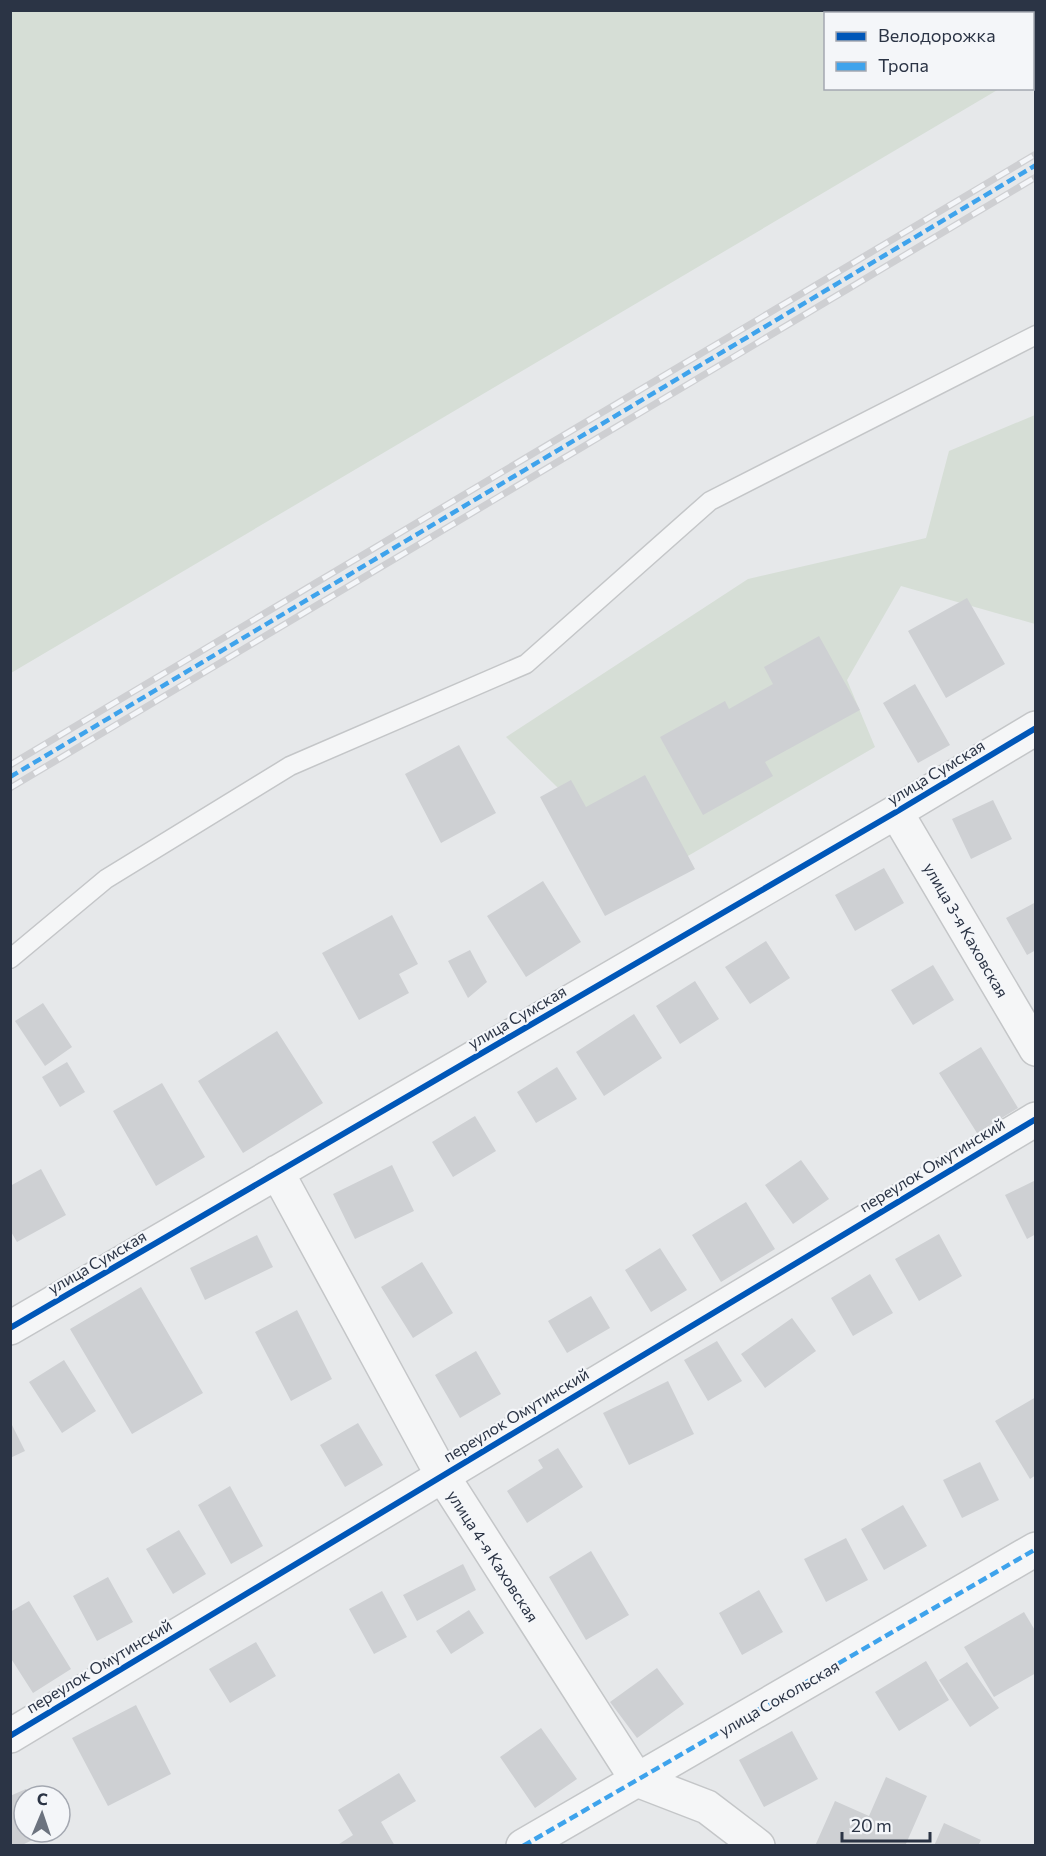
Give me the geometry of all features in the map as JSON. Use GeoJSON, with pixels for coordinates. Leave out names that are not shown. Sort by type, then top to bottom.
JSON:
{"type":"FeatureCollection","features":[{"type":"Feature","properties":{"kind":"street","name":"улица Сумская"},"geometry":{"type":"LineString","coordinates":[[10,1328],[896,812],[1035,728]]}},
{"type":"Feature","properties":{"kind":"street","name":"улица 3-я Каховская"},"geometry":{"type":"LineString","coordinates":[[896,812],[1035,1049]]}},
{"type":"Feature","properties":{"kind":"street","name":"переулок Омутинский"},"geometry":{"type":"LineString","coordinates":[[10,1736],[1035,1119]]}},
{"type":"Feature","properties":{"kind":"street","name":"улица 4-я Каховская"},"geometry":{"type":"LineString","coordinates":[[277,1172],[442,1476],[637,1780]]}},
{"type":"Feature","properties":{"kind":"street","name":"улица Сокольская"},"geometry":{"type":"LineString","coordinates":[[523,1845],[1035,1549]]}},
{"type":"Feature","properties":{"kind":"street"},"geometry":{"type":"LineString","coordinates":[[637,1780],[707,1807],[758,1845]]}},
{"type":"Feature","properties":{"kind":"lane"},"geometry":{"type":"LineString","coordinates":[[10,959],[106,879],[291,766],[526,664],[710,501],[1035,335]]}},
{"type":"Feature","properties":{"kind":"shaded area"},"geometry":{"type":"Polygon","coordinates":[[[10,11],[1035,11],[1034,68],[1034,12],[824,12],[824,90],[997,90],[11,673],[10,11]]]}},
{"type":"Feature","properties":{"kind":"shaded area"},"geometry":{"type":"Polygon","coordinates":[[[1035,415],[1035,624],[901,586],[847,680],[875,747],[650,878],[506,737],[748,579],[926,538],[949,451],[1035,415]]]}},
{"type":"Feature","properties":{"kind":"building"},"geometry":{"type":"Polygon","coordinates":[[[967,598],[1005,664],[946,698],[908,631],[967,598]]]}},
{"type":"Feature","properties":{"kind":"building"},"geometry":{"type":"Polygon","coordinates":[[[819,636],[860,710],[765,762],[773,776],[703,815],[660,737],[725,701],[729,709],[773,684],[764,667],[819,636]]]}},
{"type":"Feature","properties":{"kind":"building"},"geometry":{"type":"Polygon","coordinates":[[[915,684],[950,745],[918,763],[883,703],[915,684]]]}},
{"type":"Feature","properties":{"kind":"building"},"geometry":{"type":"Polygon","coordinates":[[[459,745],[496,813],[441,843],[405,774],[459,745]]]}},
{"type":"Feature","properties":{"kind":"building"},"geometry":{"type":"Polygon","coordinates":[[[645,775],[695,869],[605,916],[540,797],[571,780],[586,807],[645,775]]]}},
{"type":"Feature","properties":{"kind":"building"},"geometry":{"type":"Polygon","coordinates":[[[993,800],[1012,839],[971,859],[952,819],[993,800]]]}},
{"type":"Feature","properties":{"kind":"building"},"geometry":{"type":"Polygon","coordinates":[[[884,868],[904,903],[855,931],[835,895],[884,868]]]}},
{"type":"Feature","properties":{"kind":"building"},"geometry":{"type":"Polygon","coordinates":[[[543,881],[581,942],[526,977],[487,916],[543,881]]]}},
{"type":"Feature","properties":{"kind":"building"},"geometry":{"type":"Polygon","coordinates":[[[1036,902],[1036,950],[1027,955],[1006,918],[1036,902]]]}},
{"type":"Feature","properties":{"kind":"building"},"geometry":{"type":"Polygon","coordinates":[[[392,915],[418,964],[399,974],[409,993],[359,1020],[322,953],[392,915]]]}},
{"type":"Feature","properties":{"kind":"building"},"geometry":{"type":"Polygon","coordinates":[[[766,941],[790,978],[750,1004],[725,967],[766,941]]]}},
{"type":"Feature","properties":{"kind":"building"},"geometry":{"type":"Polygon","coordinates":[[[470,950],[487,982],[468,998],[448,961],[470,950]]]}},
{"type":"Feature","properties":{"kind":"building"},"geometry":{"type":"Polygon","coordinates":[[[933,965],[954,1000],[913,1025],[891,990],[933,965]]]}},
{"type":"Feature","properties":{"kind":"building"},"geometry":{"type":"Polygon","coordinates":[[[695,981],[719,1019],[680,1044],[656,1006],[695,981]]]}},
{"type":"Feature","properties":{"kind":"building"},"geometry":{"type":"Polygon","coordinates":[[[43,1003],[72,1047],[45,1066],[15,1021],[43,1003]]]}},
{"type":"Feature","properties":{"kind":"building"},"geometry":{"type":"Polygon","coordinates":[[[634,1014],[662,1058],[604,1096],[576,1052],[634,1014]]]}},
{"type":"Feature","properties":{"kind":"building"},"geometry":{"type":"Polygon","coordinates":[[[277,1031],[323,1103],[243,1153],[198,1081],[277,1031]]]}},
{"type":"Feature","properties":{"kind":"building"},"geometry":{"type":"Polygon","coordinates":[[[981,1047],[1018,1108],[977,1133],[939,1073],[981,1047]]]}},
{"type":"Feature","properties":{"kind":"building"},"geometry":{"type":"Polygon","coordinates":[[[67,1062],[85,1092],[60,1107],[42,1077],[67,1062]]]}},
{"type":"Feature","properties":{"kind":"building"},"geometry":{"type":"Polygon","coordinates":[[[557,1067],[577,1099],[536,1123],[517,1092],[557,1067]]]}},
{"type":"Feature","properties":{"kind":"building"},"geometry":{"type":"Polygon","coordinates":[[[162,1083],[205,1157],[156,1186],[113,1111],[162,1083]]]}},
{"type":"Feature","properties":{"kind":"building"},"geometry":{"type":"Polygon","coordinates":[[[475,1116],[496,1151],[453,1177],[432,1142],[475,1116]]]}},
{"type":"Feature","properties":{"kind":"building"},"geometry":{"type":"Polygon","coordinates":[[[801,1160],[829,1199],[793,1224],[765,1185],[801,1160]]]}},
{"type":"Feature","properties":{"kind":"building"},"geometry":{"type":"Polygon","coordinates":[[[392,1165],[414,1211],[355,1239],[333,1194],[392,1165]]]}},
{"type":"Feature","properties":{"kind":"building"},"geometry":{"type":"Polygon","coordinates":[[[41,1169],[66,1215],[17,1242],[10,1230],[10,1186],[41,1169]]]}},
{"type":"Feature","properties":{"kind":"building"},"geometry":{"type":"Polygon","coordinates":[[[1036,1180],[1036,1234],[1027,1239],[1005,1195],[1036,1180]]]}},
{"type":"Feature","properties":{"kind":"building"},"geometry":{"type":"Polygon","coordinates":[[[746,1202],[775,1249],[721,1282],[692,1235],[746,1202]]]}},
{"type":"Feature","properties":{"kind":"building"},"geometry":{"type":"Polygon","coordinates":[[[939,1234],[962,1276],[919,1301],[895,1259],[939,1234]]]}},
{"type":"Feature","properties":{"kind":"building"},"geometry":{"type":"Polygon","coordinates":[[[257,1235],[273,1267],[205,1300],[190,1268],[257,1235]]]}},
{"type":"Feature","properties":{"kind":"building"},"geometry":{"type":"Polygon","coordinates":[[[660,1248],[687,1290],[651,1312],[625,1270],[660,1248]]]}},
{"type":"Feature","properties":{"kind":"building"},"geometry":{"type":"Polygon","coordinates":[[[422,1262],[453,1313],[413,1338],[381,1287],[422,1262]]]}},
{"type":"Feature","properties":{"kind":"building"},"geometry":{"type":"Polygon","coordinates":[[[870,1274],[893,1313],[853,1336],[831,1298],[870,1274]]]}},
{"type":"Feature","properties":{"kind":"building"},"geometry":{"type":"Polygon","coordinates":[[[141,1287],[203,1393],[132,1434],[70,1329],[141,1287]]]}},
{"type":"Feature","properties":{"kind":"building"},"geometry":{"type":"Polygon","coordinates":[[[591,1296],[610,1328],[567,1353],[548,1321],[591,1296]]]}},
{"type":"Feature","properties":{"kind":"building"},"geometry":{"type":"Polygon","coordinates":[[[297,1310],[332,1379],[291,1401],[255,1332],[297,1310]]]}},
{"type":"Feature","properties":{"kind":"building"},"geometry":{"type":"Polygon","coordinates":[[[792,1318],[816,1351],[765,1388],[741,1354],[792,1318]]]}},
{"type":"Feature","properties":{"kind":"building"},"geometry":{"type":"Polygon","coordinates":[[[717,1341],[742,1381],[708,1401],[684,1360],[717,1341]]]}},
{"type":"Feature","properties":{"kind":"building"},"geometry":{"type":"Polygon","coordinates":[[[476,1351],[501,1394],[460,1418],[435,1375],[476,1351]]]}},
{"type":"Feature","properties":{"kind":"building"},"geometry":{"type":"Polygon","coordinates":[[[64,1360],[96,1411],[62,1433],[29,1382],[64,1360]]]}},
{"type":"Feature","properties":{"kind":"building"},"geometry":{"type":"Polygon","coordinates":[[[668,1381],[694,1434],[629,1465],[603,1413],[668,1381]]]}},
{"type":"Feature","properties":{"kind":"building"},"geometry":{"type":"Polygon","coordinates":[[[1036,1397],[1036,1475],[1030,1479],[995,1421],[1036,1397]]]}},
{"type":"Feature","properties":{"kind":"building"},"geometry":{"type":"Polygon","coordinates":[[[10,1421],[25,1451],[10,1458],[10,1421]]]}},
{"type":"Feature","properties":{"kind":"building"},"geometry":{"type":"Polygon","coordinates":[[[358,1423],[383,1465],[345,1487],[320,1445],[358,1423]]]}},
{"type":"Feature","properties":{"kind":"building"},"geometry":{"type":"Polygon","coordinates":[[[558,1448],[583,1487],[527,1523],[507,1491],[543,1468],[538,1460],[558,1448]]]}},
{"type":"Feature","properties":{"kind":"building"},"geometry":{"type":"Polygon","coordinates":[[[980,1462],[999,1500],[962,1518],[943,1480],[980,1462]]]}},
{"type":"Feature","properties":{"kind":"building"},"geometry":{"type":"Polygon","coordinates":[[[230,1486],[263,1546],[231,1564],[198,1505],[230,1486]]]}},
{"type":"Feature","properties":{"kind":"building"},"geometry":{"type":"Polygon","coordinates":[[[903,1505],[927,1546],[884,1570],[861,1529],[903,1505]]]}},
{"type":"Feature","properties":{"kind":"building"},"geometry":{"type":"Polygon","coordinates":[[[179,1530],[206,1574],[173,1594],[146,1549],[179,1530]]]}},
{"type":"Feature","properties":{"kind":"building"},"geometry":{"type":"Polygon","coordinates":[[[846,1538],[868,1580],[826,1602],[804,1559],[846,1538]]]}},
{"type":"Feature","properties":{"kind":"building"},"geometry":{"type":"Polygon","coordinates":[[[591,1551],[629,1615],[586,1640],[549,1577],[591,1551]]]}},
{"type":"Feature","properties":{"kind":"building"},"geometry":{"type":"Polygon","coordinates":[[[463,1564],[476,1590],[417,1621],[403,1595],[463,1564]]]}},
{"type":"Feature","properties":{"kind":"building"},"geometry":{"type":"Polygon","coordinates":[[[108,1577],[133,1622],[97,1641],[73,1596],[108,1577]]]}},
{"type":"Feature","properties":{"kind":"building"},"geometry":{"type":"Polygon","coordinates":[[[759,1590],[783,1632],[742,1655],[719,1613],[759,1590]]]}},
{"type":"Feature","properties":{"kind":"building"},"geometry":{"type":"Polygon","coordinates":[[[382,1591],[407,1637],[374,1654],[349,1609],[382,1591]]]}},
{"type":"Feature","properties":{"kind":"building"},"geometry":{"type":"Polygon","coordinates":[[[29,1601],[71,1669],[33,1693],[10,1657],[10,1612],[29,1601]]]}},
{"type":"Feature","properties":{"kind":"building"},"geometry":{"type":"Polygon","coordinates":[[[469,1610],[484,1633],[451,1654],[436,1631],[469,1610]]]}},
{"type":"Feature","properties":{"kind":"building"},"geometry":{"type":"Polygon","coordinates":[[[1024,1612],[1036,1632],[1036,1673],[994,1697],[964,1647],[1024,1612]]]}},
{"type":"Feature","properties":{"kind":"building"},"geometry":{"type":"Polygon","coordinates":[[[256,1642],[276,1676],[230,1703],[209,1669],[256,1642]]]}},
{"type":"Feature","properties":{"kind":"building"},"geometry":{"type":"Polygon","coordinates":[[[926,1661],[949,1700],[899,1731],[875,1692],[926,1661]]]}},
{"type":"Feature","properties":{"kind":"building"},"geometry":{"type":"Polygon","coordinates":[[[967,1662],[999,1708],[970,1727],[939,1680],[967,1662]]]}},
{"type":"Feature","properties":{"kind":"building"},"geometry":{"type":"Polygon","coordinates":[[[657,1668],[684,1704],[637,1738],[610,1702],[657,1668]]]}},
{"type":"Feature","properties":{"kind":"building"},"geometry":{"type":"Polygon","coordinates":[[[136,1705],[171,1774],[108,1806],[72,1738],[136,1705]]]}},
{"type":"Feature","properties":{"kind":"building"},"geometry":{"type":"Polygon","coordinates":[[[541,1728],[577,1779],[535,1808],[500,1757],[541,1728]]]}},
{"type":"Feature","properties":{"kind":"building"},"geometry":{"type":"Polygon","coordinates":[[[792,1731],[818,1779],[764,1807],[739,1760],[792,1731]]]}},
{"type":"Feature","properties":{"kind":"building"},"geometry":{"type":"Polygon","coordinates":[[[399,1773],[416,1801],[381,1822],[395,1846],[336,1846],[353,1835],[338,1810],[399,1773]]]}},
{"type":"Feature","properties":{"kind":"building"},"geometry":{"type":"Polygon","coordinates":[[[886,1777],[927,1796],[905,1846],[815,1846],[835,1801],[869,1816],[886,1777]]]}},
{"type":"Feature","properties":{"kind":"building"},"geometry":{"type":"Polygon","coordinates":[[[12,1795],[12,1844],[24,1844],[20,1846],[10,1846],[10,1796],[12,1795]]]}},
{"type":"Feature","properties":{"kind":"building"},"geometry":{"type":"Polygon","coordinates":[[[944,1823],[981,1840],[978,1846],[934,1846],[944,1823]]]}},
{"type":"Feature","properties":{"kind":"railway"},"geometry":{"type":"LineString","coordinates":[[10,765],[1036,154]]}},
{"type":"Feature","properties":{"kind":"railway"},"geometry":{"type":"LineString","coordinates":[[10,788],[1036,177]]}},
{"type":"Feature","properties":{"kind":"marked path"},"geometry":{"type":"LineString","coordinates":[[10,777],[1036,165]]}},
{"type":"Feature","properties":{"kind":"marked path"},"geometry":{"type":"LineString","coordinates":[[523,1846],[1036,1549]]}},
{"type":"Feature","properties":{"kind":"cycle path"},"geometry":{"type":"LineString","coordinates":[[10,1328],[896,812],[1036,728]]}},
{"type":"Feature","properties":{"kind":"cycle path"},"geometry":{"type":"LineString","coordinates":[[10,1736],[1036,1119]]}}]}
